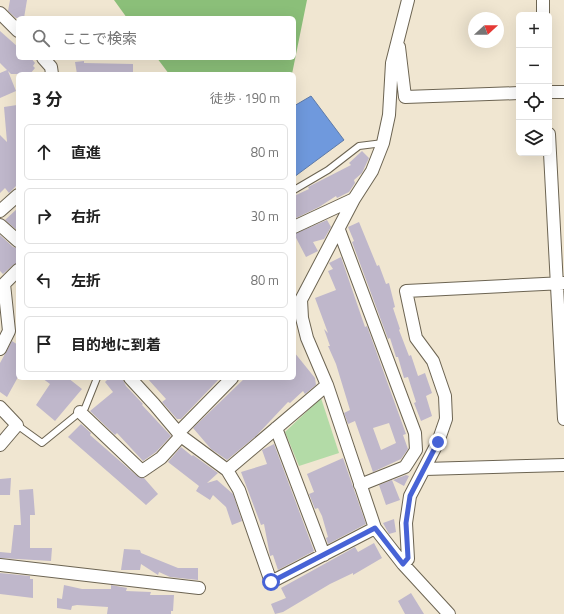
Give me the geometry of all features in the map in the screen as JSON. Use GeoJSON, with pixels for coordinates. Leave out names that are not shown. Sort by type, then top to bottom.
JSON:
{"type":"FeatureCollection","features":[{"type":"Feature","properties":{"kind":"street"},"geometry":{"type":"LineString","coordinates":[[408,0],[392,63],[389,115],[383,143],[372,171],[354,199],[301,300],[298,314],[327,385],[375,528],[403,564],[449,614]]}},
{"type":"Feature","properties":{"kind":"street"},"geometry":{"type":"LineString","coordinates":[[543,0],[543,12]]}},
{"type":"Feature","properties":{"kind":"street"},"geometry":{"type":"LineString","coordinates":[[0,13],[16,29]]}},
{"type":"Feature","properties":{"kind":"street"},"geometry":{"type":"LineString","coordinates":[[398,40],[405,97],[516,93]]}},
{"type":"Feature","properties":{"kind":"street"},"geometry":{"type":"LineString","coordinates":[[45,60],[51,67],[52,72]]}},
{"type":"Feature","properties":{"kind":"street"},"geometry":{"type":"LineString","coordinates":[[552,92],[564,92]]}},
{"type":"Feature","properties":{"kind":"street"},"geometry":{"type":"LineString","coordinates":[[551,156],[561,283],[564,419]]}},
{"type":"Feature","properties":{"kind":"street"},"geometry":{"type":"LineString","coordinates":[[0,211],[16,197]]}},
{"type":"Feature","properties":{"kind":"street"},"geometry":{"type":"LineString","coordinates":[[296,226],[354,199]]}},
{"type":"Feature","properties":{"kind":"street"},"geometry":{"type":"LineString","coordinates":[[0,225],[16,239]]}},
{"type":"Feature","properties":{"kind":"street"},"geometry":{"type":"LineString","coordinates":[[339,230],[415,433],[416,450],[405,468],[360,485]]}},
{"type":"Feature","properties":{"kind":"street"},"geometry":{"type":"LineString","coordinates":[[0,349],[9,331],[4,284],[16,272]]}},
{"type":"Feature","properties":{"kind":"street"},"geometry":{"type":"LineString","coordinates":[[403,564],[408,558],[406,523],[410,496],[425,469],[446,419],[445,396],[433,361],[416,338],[406,291],[561,283]]}},
{"type":"Feature","properties":{"kind":"street"},"geometry":{"type":"LineString","coordinates":[[135,380],[179,435],[227,470],[239,490],[271,582],[375,528]]}},
{"type":"Feature","properties":{"kind":"street"},"geometry":{"type":"LineString","coordinates":[[80,412],[142,471],[161,458],[179,435],[230,380]]}},
{"type":"Feature","properties":{"kind":"street"},"geometry":{"type":"LineString","coordinates":[[227,470],[327,385]]}},
{"type":"Feature","properties":{"kind":"street"},"geometry":{"type":"LineString","coordinates":[[0,407],[17,425],[0,445]]}},
{"type":"Feature","properties":{"kind":"street"},"geometry":{"type":"LineString","coordinates":[[276,428],[324,555]]}},
{"type":"Feature","properties":{"kind":"street"},"geometry":{"type":"LineString","coordinates":[[425,469],[564,465]]}},
{"type":"Feature","properties":{"kind":"street"},"geometry":{"type":"LineString","coordinates":[[0,565],[199,588]]}},
{"type":"Feature","properties":{"kind":"lane"},"geometry":{"type":"LineString","coordinates":[[296,189],[328,170],[359,146],[383,143]]}},
{"type":"Feature","properties":{"kind":"lane"},"geometry":{"type":"LineString","coordinates":[[17,425],[42,443],[85,408],[95,380]]}},
{"type":"Feature","properties":{"kind":"green space"},"geometry":{"type":"Polygon","coordinates":[[[114,0],[307,0],[296,54],[296,16],[126,16],[114,0]]]}},
{"type":"Feature","properties":{"kind":"green space"},"geometry":{"type":"Polygon","coordinates":[[[158,60],[295,60],[292,72],[168,72],[158,60]]]}},
{"type":"Feature","properties":{"kind":"green space"},"geometry":{"type":"Polygon","coordinates":[[[321,398],[339,453],[299,466],[285,432],[321,398]]]}},
{"type":"Feature","properties":{"kind":"water"},"geometry":{"type":"Polygon","coordinates":[[[311,96],[344,140],[296,176],[296,105],[311,96]]]}},
{"type":"Feature","properties":{"kind":"building"},"geometry":{"type":"Polygon","coordinates":[[[10,0],[27,0],[24,16],[16,16],[16,18],[8,11],[10,0]]]}},
{"type":"Feature","properties":{"kind":"building"},"geometry":{"type":"Polygon","coordinates":[[[0,31],[16,45],[16,60],[33,60],[35,63],[33,66],[35,68],[32,72],[16,72],[16,74],[11,74],[8,71],[16,91],[0,98],[0,73],[7,70],[0,63],[0,31]]]}},
{"type":"Feature","properties":{"kind":"building"},"geometry":{"type":"Polygon","coordinates":[[[84,61],[84,63],[133,64],[133,72],[77,72],[75,62],[84,61]]]}},
{"type":"Feature","properties":{"kind":"building"},"geometry":{"type":"Polygon","coordinates":[[[16,105],[16,186],[9,193],[5,188],[0,193],[0,135],[7,142],[4,107],[16,105]]]}},
{"type":"Feature","properties":{"kind":"building"},"geometry":{"type":"Polygon","coordinates":[[[362,151],[369,158],[362,173],[354,180],[355,183],[349,192],[337,198],[336,196],[319,207],[296,218],[296,195],[309,189],[308,187],[351,165],[349,163],[362,151]]]}},
{"type":"Feature","properties":{"kind":"building"},"geometry":{"type":"Polygon","coordinates":[[[16,210],[16,229],[5,220],[16,210]]]}},
{"type":"Feature","properties":{"kind":"building"},"geometry":{"type":"Polygon","coordinates":[[[327,220],[331,227],[324,239],[313,242],[318,251],[306,257],[296,238],[296,233],[327,220]]]}},
{"type":"Feature","properties":{"kind":"building"},"geometry":{"type":"Polygon","coordinates":[[[359,222],[377,266],[379,265],[386,284],[389,283],[395,307],[393,308],[400,329],[399,330],[409,356],[411,355],[418,376],[425,373],[432,393],[426,396],[432,416],[421,421],[414,403],[416,402],[408,377],[404,378],[398,357],[396,357],[390,338],[388,339],[352,242],[354,241],[348,227],[359,222]]]}},
{"type":"Feature","properties":{"kind":"building"},"geometry":{"type":"Polygon","coordinates":[[[0,235],[13,247],[16,248],[16,264],[3,274],[0,271],[0,235]]]}},
{"type":"Feature","properties":{"kind":"building"},"geometry":{"type":"Polygon","coordinates":[[[341,257],[365,327],[367,326],[406,434],[403,435],[408,449],[401,459],[373,472],[355,421],[348,424],[344,413],[350,410],[336,364],[328,346],[330,346],[324,329],[328,333],[315,298],[336,290],[328,271],[333,269],[329,263],[341,257]],[[389,423],[373,428],[381,450],[396,443],[389,423]]]}},
{"type":"Feature","properties":{"kind":"building"},"geometry":{"type":"Polygon","coordinates":[[[12,341],[16,344],[16,380],[7,397],[0,392],[0,363],[12,341]]]}},
{"type":"Feature","properties":{"kind":"building"},"geometry":{"type":"Polygon","coordinates":[[[296,354],[315,378],[316,385],[305,394],[303,391],[290,403],[288,402],[256,436],[227,460],[211,449],[193,428],[243,380],[296,380],[296,354]]]}},
{"type":"Feature","properties":{"kind":"building"},"geometry":{"type":"Polygon","coordinates":[[[45,380],[71,380],[82,389],[55,421],[36,405],[50,384],[45,380]]]}},
{"type":"Feature","properties":{"kind":"building"},"geometry":{"type":"Polygon","coordinates":[[[107,380],[123,380],[126,386],[143,404],[142,405],[171,436],[156,452],[143,461],[117,433],[115,435],[90,411],[113,392],[105,382],[107,380]]]}},
{"type":"Feature","properties":{"kind":"building"},"geometry":{"type":"Polygon","coordinates":[[[149,380],[218,380],[181,419],[177,419],[162,402],[166,399],[149,380]]]}},
{"type":"Feature","properties":{"kind":"building"},"geometry":{"type":"Polygon","coordinates":[[[81,424],[91,433],[90,435],[137,476],[144,478],[158,494],[146,505],[68,437],[81,424]]]}},
{"type":"Feature","properties":{"kind":"building"},"geometry":{"type":"Polygon","coordinates":[[[274,444],[314,551],[278,570],[273,555],[270,556],[264,524],[261,525],[241,472],[267,464],[262,450],[274,444]]]}},
{"type":"Feature","properties":{"kind":"building"},"geometry":{"type":"Polygon","coordinates":[[[181,447],[218,473],[207,483],[217,480],[233,494],[242,521],[232,525],[226,507],[213,495],[210,500],[196,491],[199,486],[168,462],[181,447]]]}},
{"type":"Feature","properties":{"kind":"building"},"geometry":{"type":"Polygon","coordinates":[[[343,458],[366,524],[328,544],[326,538],[328,537],[322,516],[318,508],[315,509],[309,494],[314,492],[307,474],[343,458]]]}},
{"type":"Feature","properties":{"kind":"building"},"geometry":{"type":"Polygon","coordinates":[[[406,475],[409,476],[404,486],[393,480],[406,475]]]}},
{"type":"Feature","properties":{"kind":"building"},"geometry":{"type":"Polygon","coordinates":[[[11,478],[10,495],[0,495],[0,479],[11,478]]]}},
{"type":"Feature","properties":{"kind":"building"},"geometry":{"type":"Polygon","coordinates":[[[392,480],[400,500],[386,505],[379,485],[392,480]]]}},
{"type":"Feature","properties":{"kind":"building"},"geometry":{"type":"Polygon","coordinates":[[[33,489],[35,515],[30,515],[30,548],[52,548],[51,561],[0,558],[0,552],[11,553],[14,525],[21,525],[19,490],[33,489]]]}},
{"type":"Feature","properties":{"kind":"building"},"geometry":{"type":"Polygon","coordinates":[[[394,519],[396,532],[389,534],[383,523],[394,519]]]}},
{"type":"Feature","properties":{"kind":"building"},"geometry":{"type":"Polygon","coordinates":[[[374,543],[382,558],[353,575],[353,573],[330,584],[283,612],[275,614],[271,604],[286,598],[281,588],[355,547],[358,552],[374,543]]]}},
{"type":"Feature","properties":{"kind":"building"},"geometry":{"type":"Polygon","coordinates":[[[124,549],[140,550],[141,553],[178,568],[198,568],[198,580],[170,577],[159,572],[158,575],[141,564],[140,570],[121,570],[124,549]]]}},
{"type":"Feature","properties":{"kind":"building"},"geometry":{"type":"Polygon","coordinates":[[[0,573],[30,576],[30,579],[33,579],[33,598],[0,594],[0,573]]]}},
{"type":"Feature","properties":{"kind":"building"},"geometry":{"type":"Polygon","coordinates":[[[64,585],[82,589],[111,589],[111,585],[127,588],[126,591],[151,592],[150,595],[174,595],[173,611],[171,611],[171,614],[107,614],[108,607],[77,605],[72,606],[71,610],[57,608],[57,598],[62,599],[64,585]]]}},
{"type":"Feature","properties":{"kind":"building"},"geometry":{"type":"Polygon","coordinates":[[[411,593],[424,614],[405,614],[398,601],[411,593]]]}},
{"type":"Feature","properties":{"kind":"route"},"geometry":{"type":"LineString","coordinates":[[271,582],[375,528],[403,564],[408,558],[406,523],[410,496],[438,442]]}}]}
